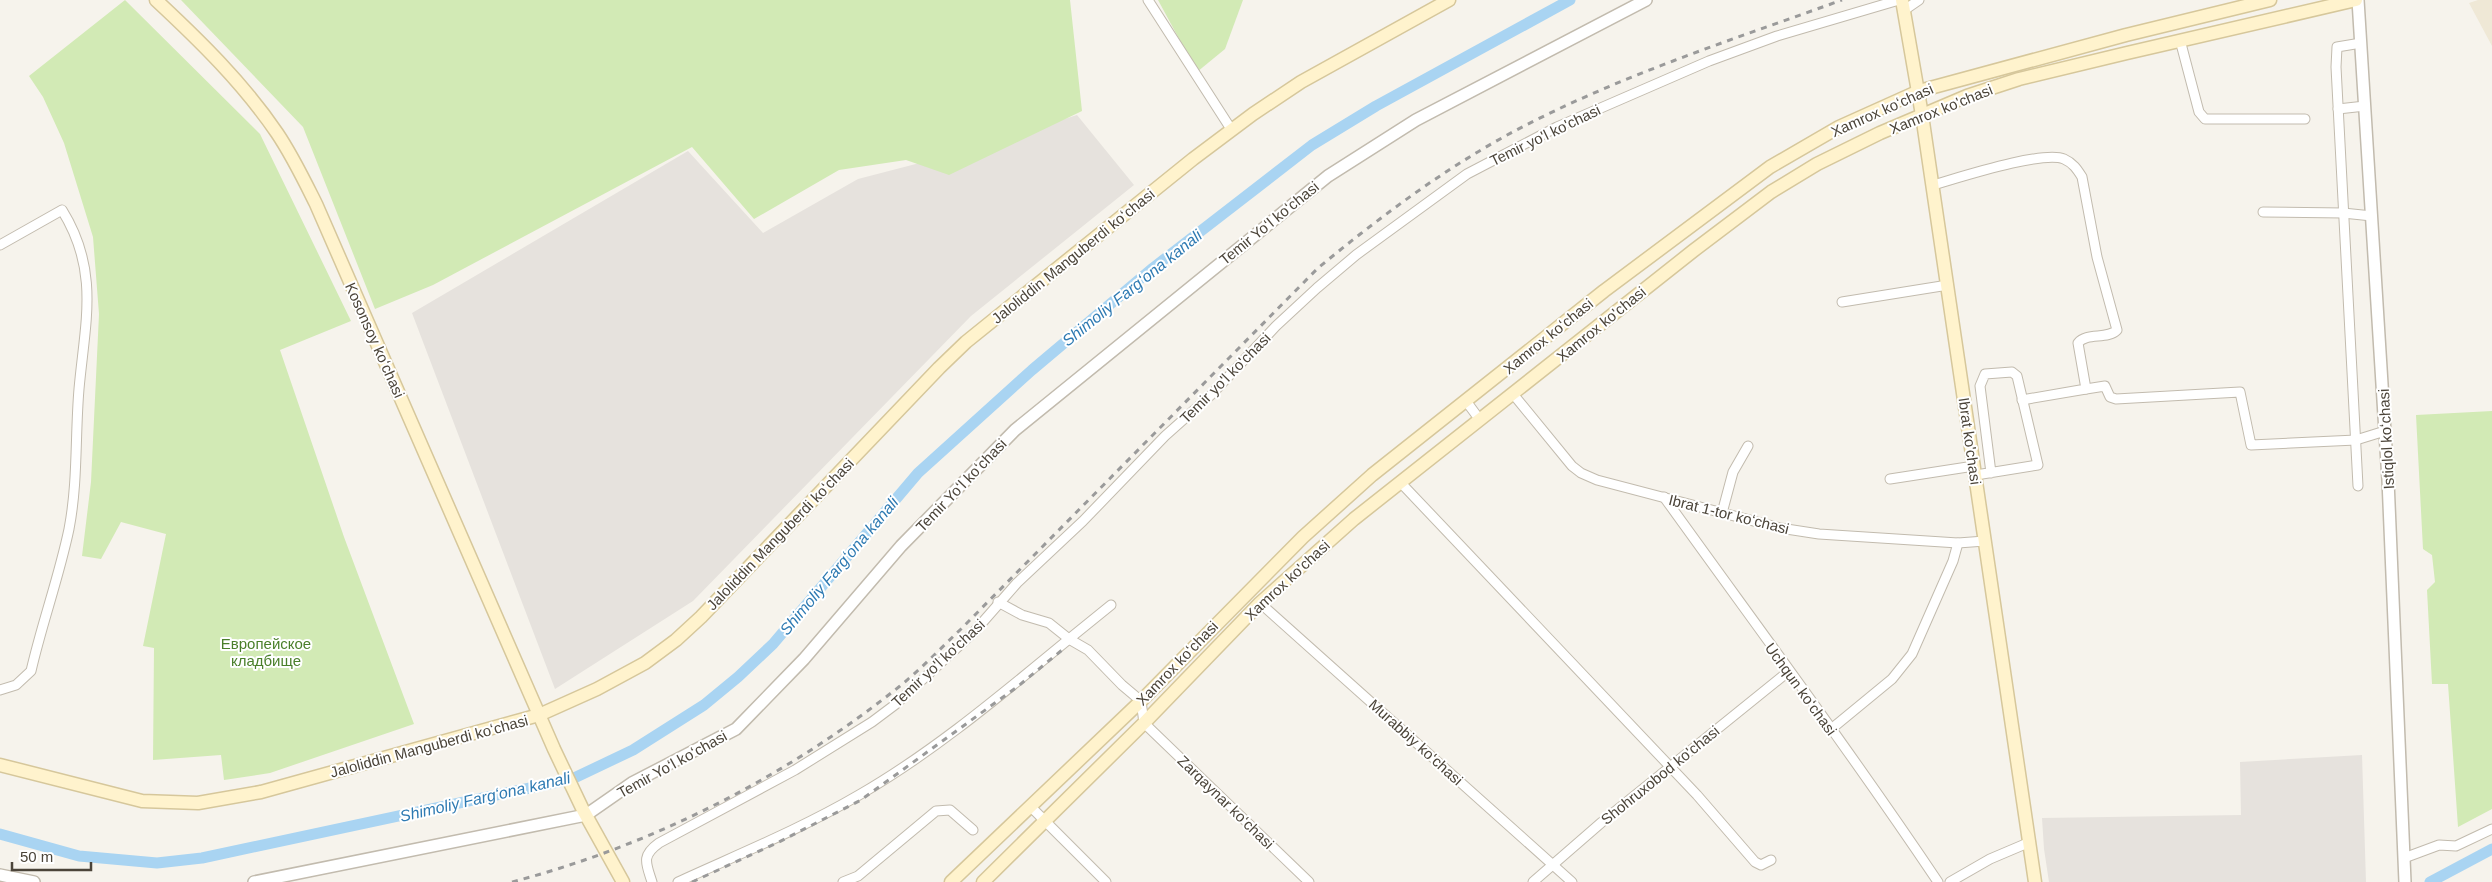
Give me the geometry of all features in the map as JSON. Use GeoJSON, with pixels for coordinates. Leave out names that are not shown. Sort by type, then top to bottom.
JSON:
{"type":"FeatureCollection","features":[{"type":"Feature","properties":{"kind":"main road","name":"Kosonsoy koʻchasi"},"geometry":{"type":"LineString","coordinates":[[156,0],[208,48],[260,110],[295,162],[316,204],[554,750],[585,813],[623,882]]}},
{"type":"Feature","properties":{"kind":"main road","name":"Jaloliddin Manguberdi koʻchasi"},"geometry":{"type":"LineString","coordinates":[[0,765],[142,801],[198,803],[261,792],[539,715],[597,690],[645,663],[701,618],[952,355],[1231,129],[1301,82],[1449,0]]}},
{"type":"Feature","properties":{"kind":"main road","name":"Xamrox ko'chasi"},"geometry":{"type":"LineString","coordinates":[[983,882],[1144,722],[1260,603],[1354,519],[1692,251],[1771,192],[1817,164],[1922,114],[1967,96],[2019,79],[2357,0]]}},
{"type":"Feature","properties":{"kind":"main road","name":"Xamrox koʻchasi"},"geometry":{"type":"LineString","coordinates":[[951,882],[1141,700],[1303,537],[1390,460],[1604,291],[1770,167],[1839,127],[1919,91],[2126,35],[2264,1]]}},
{"type":"Feature","properties":{"kind":"main road","name":"Ibrat ko'chasi"},"geometry":{"type":"LineString","coordinates":[[1901,4],[1919,91],[2035,882]]}},
{"type":"Feature","properties":{"kind":"street"},"geometry":{"type":"LineString","coordinates":[[1148,0],[1231,129]]}},
{"type":"Feature","properties":{"kind":"street","name":"Temir Yoʻl koʻchasi"},"geometry":{"type":"LineString","coordinates":[[254,882],[585,813],[632,783],[736,729],[804,659],[858,594],[908,540],[1015,430],[1328,176],[1416,120],[1646,0]]}},
{"type":"Feature","properties":{"kind":"street"},"geometry":{"type":"LineString","coordinates":[[1901,4],[1918,0]]}},
{"type":"Feature","properties":{"kind":"street","name":"Istiqlol koʻchasi"},"geometry":{"type":"LineString","coordinates":[[2357,0],[2385,431],[2405,880]]}},
{"type":"Feature","properties":{"kind":"street","name":"Temir yo'l ko'chasi"},"geometry":{"type":"LineString","coordinates":[[652,882],[646,863],[649,850],[795,770],[872,722],[896,704],[974,632],[998,602],[1083,521],[1165,436],[1211,395],[1276,326],[1317,288],[1356,255],[1468,174],[1558,127],[1709,60],[1777,36],[1901,4]]}},
{"type":"Feature","properties":{"kind":"street"},"geometry":{"type":"LineString","coordinates":[[2180,40],[2199,112],[2206,119],[2305,119]]}},
{"type":"Feature","properties":{"kind":"street"},"geometry":{"type":"LineString","coordinates":[[2358,486],[2338,109],[2337,47],[2361,43]]}},
{"type":"Feature","properties":{"kind":"street"},"geometry":{"type":"LineString","coordinates":[[2338,109],[2365,106]]}},
{"type":"Feature","properties":{"kind":"street"},"geometry":{"type":"LineString","coordinates":[[1933,185],[2042,157],[2062,158],[2076,167],[2082,177],[2098,258],[2117,326],[2112,334],[2084,339],[2078,343],[2086,389]]}},
{"type":"Feature","properties":{"kind":"street"},"geometry":{"type":"LineString","coordinates":[[0,246],[62,210],[74,229],[81,250],[86,275],[87,320],[79,388],[77,465],[69,528],[31,671],[16,684],[0,690]]}},
{"type":"Feature","properties":{"kind":"street"},"geometry":{"type":"LineString","coordinates":[[2263,212],[2343,213],[2372,216]]}},
{"type":"Feature","properties":{"kind":"street"},"geometry":{"type":"LineString","coordinates":[[1842,302],[1948,285]]}},
{"type":"Feature","properties":{"kind":"street"},"geometry":{"type":"LineString","coordinates":[[1890,479],[1975,470],[1991,473],[2038,466],[2017,376],[2012,372],[1988,374],[1981,381],[1991,473]]}},
{"type":"Feature","properties":{"kind":"street"},"geometry":{"type":"LineString","coordinates":[[2022,400],[2105,386],[2110,397],[2116,399],[2240,392],[2251,445],[2356,440],[2385,431]]}},
{"type":"Feature","properties":{"kind":"street","name":"Ibrat 1-tor koʻchasi"},"geometry":{"type":"LineString","coordinates":[[1513,394],[1580,473],[1598,480],[1780,528],[1819,534],[1958,543],[1985,541]]}},
{"type":"Feature","properties":{"kind":"street"},"geometry":{"type":"LineString","coordinates":[[1466,401],[1480,420]]}},
{"type":"Feature","properties":{"kind":"street"},"geometry":{"type":"LineString","coordinates":[[1722,513],[1733,472],[1748,446]]}},
{"type":"Feature","properties":{"kind":"street"},"geometry":{"type":"LineString","coordinates":[[1401,483],[1697,795],[1755,862],[1761,865],[1771,860]]}},
{"type":"Feature","properties":{"kind":"street","name":"Uchqun koʻchasi"},"geometry":{"type":"LineString","coordinates":[[1664,497],[1830,730],[1873,785],[1938,882]]}},
{"type":"Feature","properties":{"kind":"street"},"geometry":{"type":"LineString","coordinates":[[1830,730],[1892,679],[1912,654],[1953,561],[1958,543]]}},
{"type":"Feature","properties":{"kind":"street"},"geometry":{"type":"LineString","coordinates":[[998,602],[1017,612],[1049,624],[1088,650],[1122,685],[1141,700],[1144,722]]}},
{"type":"Feature","properties":{"kind":"street","name":"Murabbiy ko‘chasi"},"geometry":{"type":"LineString","coordinates":[[1260,603],[1572,882]]}},
{"type":"Feature","properties":{"kind":"street"},"geometry":{"type":"LineString","coordinates":[[678,882],[803,825],[860,794],[932,747],[1000,696],[1111,605]]}},
{"type":"Feature","properties":{"kind":"street","name":"Shohruxobod ko'chasi"},"geometry":{"type":"LineString","coordinates":[[1533,882],[1670,767],[1789,671]]}},
{"type":"Feature","properties":{"kind":"street","name":"Zarqaynar ko‘chasi"},"geometry":{"type":"LineString","coordinates":[[1144,722],[1309,882]]}},
{"type":"Feature","properties":{"kind":"street"},"geometry":{"type":"LineString","coordinates":[[1030,806],[1106,882]]}},
{"type":"Feature","properties":{"kind":"street"},"geometry":{"type":"LineString","coordinates":[[843,882],[858,876],[936,811],[950,810],[973,830]]}},
{"type":"Feature","properties":{"kind":"street"},"geometry":{"type":"LineString","coordinates":[[2404,858],[2439,845],[2456,846],[2492,828]]}},
{"type":"Feature","properties":{"kind":"street"},"geometry":{"type":"LineString","coordinates":[[1950,882],[1990,859],[2030,842]]}},
{"type":"Feature","properties":{"kind":"street"},"geometry":{"type":"LineString","coordinates":[[0,875],[34,882]]}},
{"type":"Feature","properties":{"kind":"shaded area"},"geometry":{"type":"Polygon","coordinates":[[[2478,0],[2492,0],[2492,46],[2469,3],[2478,0]]]}},
{"type":"Feature","properties":{"kind":"shaded area"},"geometry":{"type":"Polygon","coordinates":[[[1077,115],[1134,185],[971,316],[693,601],[555,689],[412,313],[688,151],[763,233],[858,179],[962,152],[1077,115]]]}},
{"type":"Feature","properties":{"kind":"shaded area"},"geometry":{"type":"Polygon","coordinates":[[[2362,755],[2366,882],[2049,882],[2042,818],[2241,815],[2240,762],[2362,755]]]}},
{"type":"Feature","properties":{"kind":"green space","name":"Европейское кладбище"},"geometry":{"type":"Polygon","coordinates":[[[125,0],[260,134],[351,321],[280,350],[344,537],[414,724],[270,773],[224,780],[221,755],[153,760],[154,648],[143,646],[166,534],[121,522],[101,559],[82,556],[91,482],[99,314],[93,237],[64,143],[43,97],[29,76],[125,0]]]}},
{"type":"Feature","properties":{"kind":"green space"},"geometry":{"type":"Polygon","coordinates":[[[181,0],[1070,0],[1082,111],[949,175],[906,160],[839,170],[754,219],[692,147],[433,285],[375,309],[303,127],[181,0]]]}},
{"type":"Feature","properties":{"kind":"green space"},"geometry":{"type":"Polygon","coordinates":[[[1158,0],[1243,0],[1225,49],[1197,72],[1158,0]]]}},
{"type":"Feature","properties":{"kind":"green space"},"geometry":{"type":"Polygon","coordinates":[[[2492,411],[2492,809],[2458,827],[2448,684],[2432,684],[2427,590],[2435,582],[2432,555],[2423,549],[2416,415],[2492,411]]]}},
{"type":"Feature","properties":{"kind":"waterway","name":"Shimoliy Fargʻona kanali"},"geometry":{"type":"LineString","coordinates":[[0,834],[79,856],[157,863],[202,858],[572,779],[633,750],[704,705],[738,677],[773,644],[918,473],[1032,370],[1153,268],[1312,145],[1376,106],[1570,0]]}},
{"type":"Feature","properties":{"kind":"waterway"},"geometry":{"type":"LineString","coordinates":[[2430,882],[2492,849]]}},
{"type":"Feature","properties":{"kind":"railway"},"geometry":{"type":"LineString","coordinates":[[512,882],[616,849],[667,828],[716,804],[811,750],[900,686],[961,629],[1318,268],[1396,207],[1450,169],[1507,135],[1573,102],[1649,70],[1842,0]]}},
{"type":"Feature","properties":{"kind":"railway"},"geometry":{"type":"LineString","coordinates":[[692,882],[777,843],[861,800],[1017,687],[1062,650]]}}]}
